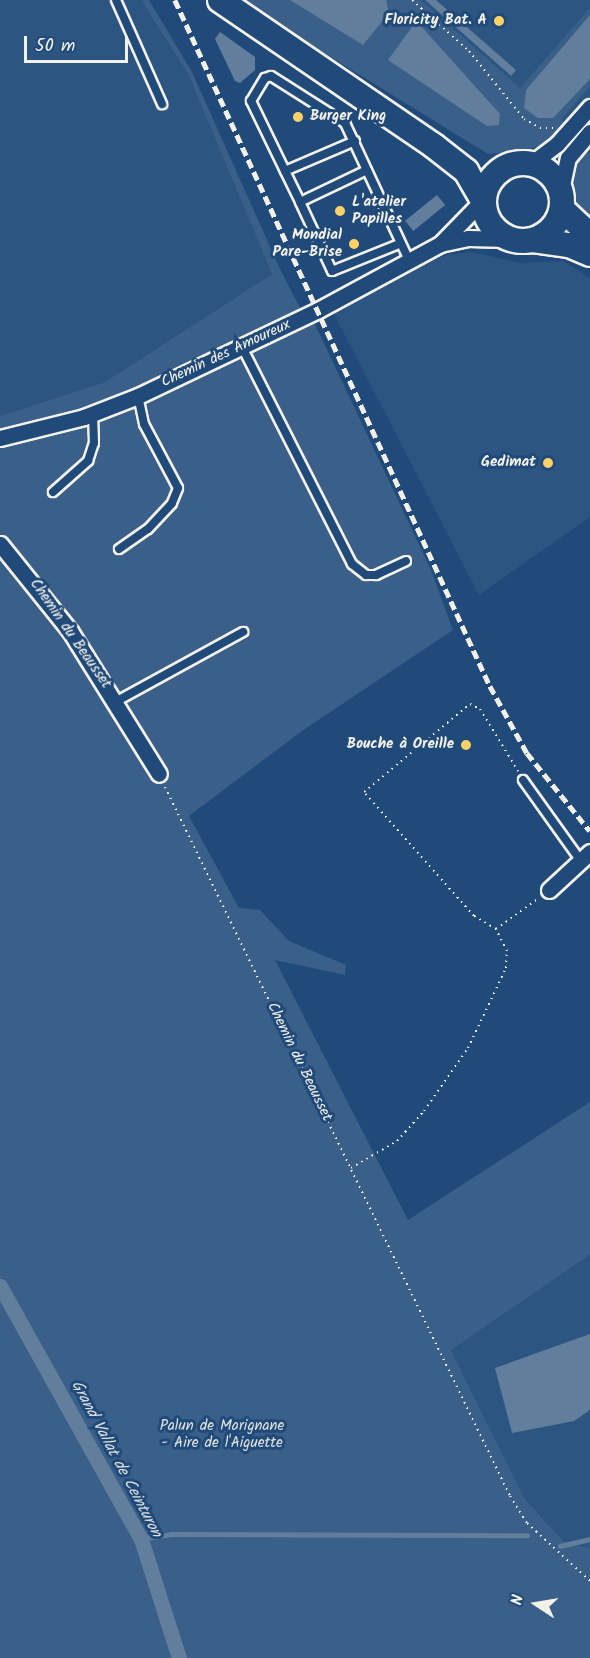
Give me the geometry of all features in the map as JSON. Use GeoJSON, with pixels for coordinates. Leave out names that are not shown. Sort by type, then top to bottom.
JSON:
{"type":"FeatureCollection","features":[{"type":"Feature","properties":{"kind":"main road"},"geometry":{"type":"LineString","coordinates":[[220,0],[344,84],[466,171],[483,200],[490,224],[509,239],[569,245],[590,254]]}},
{"type":"Feature","properties":{"kind":"main road"},"geometry":{"type":"LineString","coordinates":[[344,84],[478,159],[503,168],[532,163],[550,173],[561,200],[590,235]]}},
{"type":"Feature","properties":{"kind":"main road"},"geometry":{"type":"LineString","coordinates":[[483,200],[489,182],[503,168]]}},
{"type":"Feature","properties":{"kind":"main road"},"geometry":{"type":"LineString","coordinates":[[533,240],[552,229],[561,200]]}},
{"type":"Feature","properties":{"kind":"street"},"geometry":{"type":"LineString","coordinates":[[532,163],[557,144],[590,107]]}},
{"type":"Feature","properties":{"kind":"street"},"geometry":{"type":"LineString","coordinates":[[561,200],[568,158],[590,132]]}},
{"type":"Feature","properties":{"kind":"street","name":"Chemin des Amoureux"},"geometry":{"type":"LineString","coordinates":[[440,244],[483,200]]}},
{"type":"Feature","properties":{"kind":"street","name":"Chemin des Amoureux"},"geometry":{"type":"LineString","coordinates":[[0,438],[93,414],[138,396],[242,347],[440,244],[468,238],[509,239]]}},
{"type":"Feature","properties":{"kind":"street","name":"Chemin du Beausset"},"geometry":{"type":"LineString","coordinates":[[0,544],[48,600],[117,701],[159,774]]}},
{"type":"Feature","properties":{"kind":"street"},"geometry":{"type":"LineString","coordinates":[[549,890],[585,856]]}},
{"type":"Feature","properties":{"kind":"lane"},"geometry":{"type":"LineString","coordinates":[[116,0],[162,104]]}},
{"type":"Feature","properties":{"kind":"lane"},"geometry":{"type":"LineString","coordinates":[[399,244],[332,271],[251,101],[265,78],[278,78],[341,119],[355,141],[399,244],[409,260]]}},
{"type":"Feature","properties":{"kind":"lane"},"geometry":{"type":"LineString","coordinates":[[285,171],[355,141]]}},
{"type":"Feature","properties":{"kind":"lane"},"geometry":{"type":"LineString","coordinates":[[300,202],[367,170]]}},
{"type":"Feature","properties":{"kind":"lane"},"geometry":{"type":"LineString","coordinates":[[242,347],[352,564],[366,575],[376,575],[406,561]]}},
{"type":"Feature","properties":{"kind":"lane"},"geometry":{"type":"LineString","coordinates":[[119,549],[148,529],[172,503],[178,488],[144,424],[138,396]]}},
{"type":"Feature","properties":{"kind":"lane"},"geometry":{"type":"LineString","coordinates":[[52,492],[88,460],[95,436],[93,414]]}},
{"type":"Feature","properties":{"kind":"lane"},"geometry":{"type":"LineString","coordinates":[[117,701],[243,632]]}},
{"type":"Feature","properties":{"kind":"lane"},"geometry":{"type":"LineString","coordinates":[[523,780],[585,856]]}},
{"type":"Feature","properties":{"kind":"path"},"geometry":{"type":"LineString","coordinates":[[412,0],[469,51],[524,120],[547,129],[562,123]]}},
{"type":"Feature","properties":{"kind":"path"},"geometry":{"type":"LineString","coordinates":[[351,1168],[397,1141],[424,1111],[468,1048],[507,968],[507,951],[496,929],[474,916],[364,792],[470,704],[480,709],[523,780]]}},
{"type":"Feature","properties":{"kind":"path","name":"Chemin du Beausset"},"geometry":{"type":"LineString","coordinates":[[159,774],[510,1496],[527,1523],[590,1581]]}},
{"type":"Feature","properties":{"kind":"path"},"geometry":{"type":"LineString","coordinates":[[496,929],[549,890]]}},
{"type":"Feature","properties":{"kind":"shaded area"},"geometry":{"type":"Polygon","coordinates":[[[0,0],[141,0],[188,74],[272,274],[105,382],[0,416],[0,0]]]}},
{"type":"Feature","properties":{"kind":"shaded area"},"geometry":{"type":"Polygon","coordinates":[[[279,0],[590,0],[590,151],[527,137],[279,0]]]}},
{"type":"Feature","properties":{"kind":"shaded area"},"geometry":{"type":"Polygon","coordinates":[[[290,0],[386,0],[389,13],[363,45],[290,0]]]}},
{"type":"Feature","properties":{"kind":"shaded area"},"geometry":{"type":"Polygon","coordinates":[[[425,0],[436,0],[516,70],[511,76],[425,0]]]}},
{"type":"Feature","properties":{"kind":"shaded area"},"geometry":{"type":"Polygon","coordinates":[[[590,15],[590,79],[553,118],[538,118],[524,108],[526,90],[590,15]]]}},
{"type":"Feature","properties":{"kind":"shaded area"},"geometry":{"type":"Polygon","coordinates":[[[420,25],[500,114],[499,125],[487,126],[388,60],[412,27],[420,25]]]}},
{"type":"Feature","properties":{"kind":"shaded area"},"geometry":{"type":"Polygon","coordinates":[[[220,32],[255,57],[255,70],[240,83],[235,81],[215,39],[220,32]]]}},
{"type":"Feature","properties":{"kind":"shaded area"},"geometry":{"type":"Polygon","coordinates":[[[437,195],[445,205],[413,231],[405,221],[437,195]]]}},
{"type":"Feature","properties":{"kind":"shaded area"},"geometry":{"type":"Polygon","coordinates":[[[470,252],[522,263],[563,261],[590,278],[590,517],[479,595],[333,312],[374,288],[446,255],[470,252]]]}},
{"type":"Feature","properties":{"kind":"shaded area"},"geometry":{"type":"Polygon","coordinates":[[[590,1255],[590,1548],[564,1542],[524,1498],[451,1350],[590,1255]]]}},
{"type":"Feature","properties":{"kind":"shaded area"},"geometry":{"type":"Polygon","coordinates":[[[590,1334],[590,1410],[574,1421],[512,1433],[495,1368],[590,1334]]]}},
{"type":"Feature","properties":{"kind":"green space","name":"Palun de Marignane - Aire de l'Aiguette"},"geometry":{"type":"Polygon","coordinates":[[[141,0],[149,0],[192,72],[280,269],[302,312],[313,320],[431,570],[453,630],[302,731],[189,816],[239,908],[260,910],[289,941],[346,965],[345,975],[275,960],[408,1220],[590,1102],[590,1255],[451,1350],[524,1498],[564,1542],[590,1548],[590,1658],[0,1658],[0,416],[105,382],[272,274],[188,74],[141,0]]]}},
{"type":"Feature","properties":{"kind":"green space"},"geometry":{"type":"Polygon","coordinates":[[[238,0],[421,0],[520,88],[590,8],[590,86],[561,119],[566,124],[547,144],[522,151],[488,154],[238,0]]]}},
{"type":"Feature","properties":{"kind":"green space"},"geometry":{"type":"Polygon","coordinates":[[[590,152],[590,226],[583,219],[575,202],[571,168],[576,156],[590,152]]]}},
{"type":"Feature","properties":{"kind":"waterway"},"geometry":{"type":"LineString","coordinates":[[587,215],[590,218]]}},
{"type":"Feature","properties":{"kind":"waterway","name":"Grand Vallat de Ceinturon"},"geometry":{"type":"LineString","coordinates":[[0,1286],[141,1539],[179,1658]]}},
{"type":"Feature","properties":{"kind":"waterway"},"geometry":{"type":"LineString","coordinates":[[141,1539],[172,1534],[527,1535]]}},
{"type":"Feature","properties":{"kind":"waterway"},"geometry":{"type":"LineString","coordinates":[[560,1546],[590,1539]]}},
{"type":"Feature","properties":{"kind":"railway"},"geometry":{"type":"LineString","coordinates":[[175,0],[490,686],[527,753],[590,831]]}},
{"type":"Feature","properties":{"kind":"place","name":"Floricity Bat. A"},"geometry":{"type":"Point","coordinates":[499,21]}},
{"type":"Feature","properties":{"kind":"place","name":"Burger King"},"geometry":{"type":"Point","coordinates":[298,117]}},
{"type":"Feature","properties":{"kind":"place","name":"L'atelier Papilles"},"geometry":{"type":"Point","coordinates":[340,211]}},
{"type":"Feature","properties":{"kind":"place","name":"Mondial Pare-Brise"},"geometry":{"type":"Point","coordinates":[354,244]}},
{"type":"Feature","properties":{"kind":"place","name":"Gedimat"},"geometry":{"type":"Point","coordinates":[548,463]}},
{"type":"Feature","properties":{"kind":"place","name":"Bouche à Oreille"},"geometry":{"type":"Point","coordinates":[466,745]}}]}
